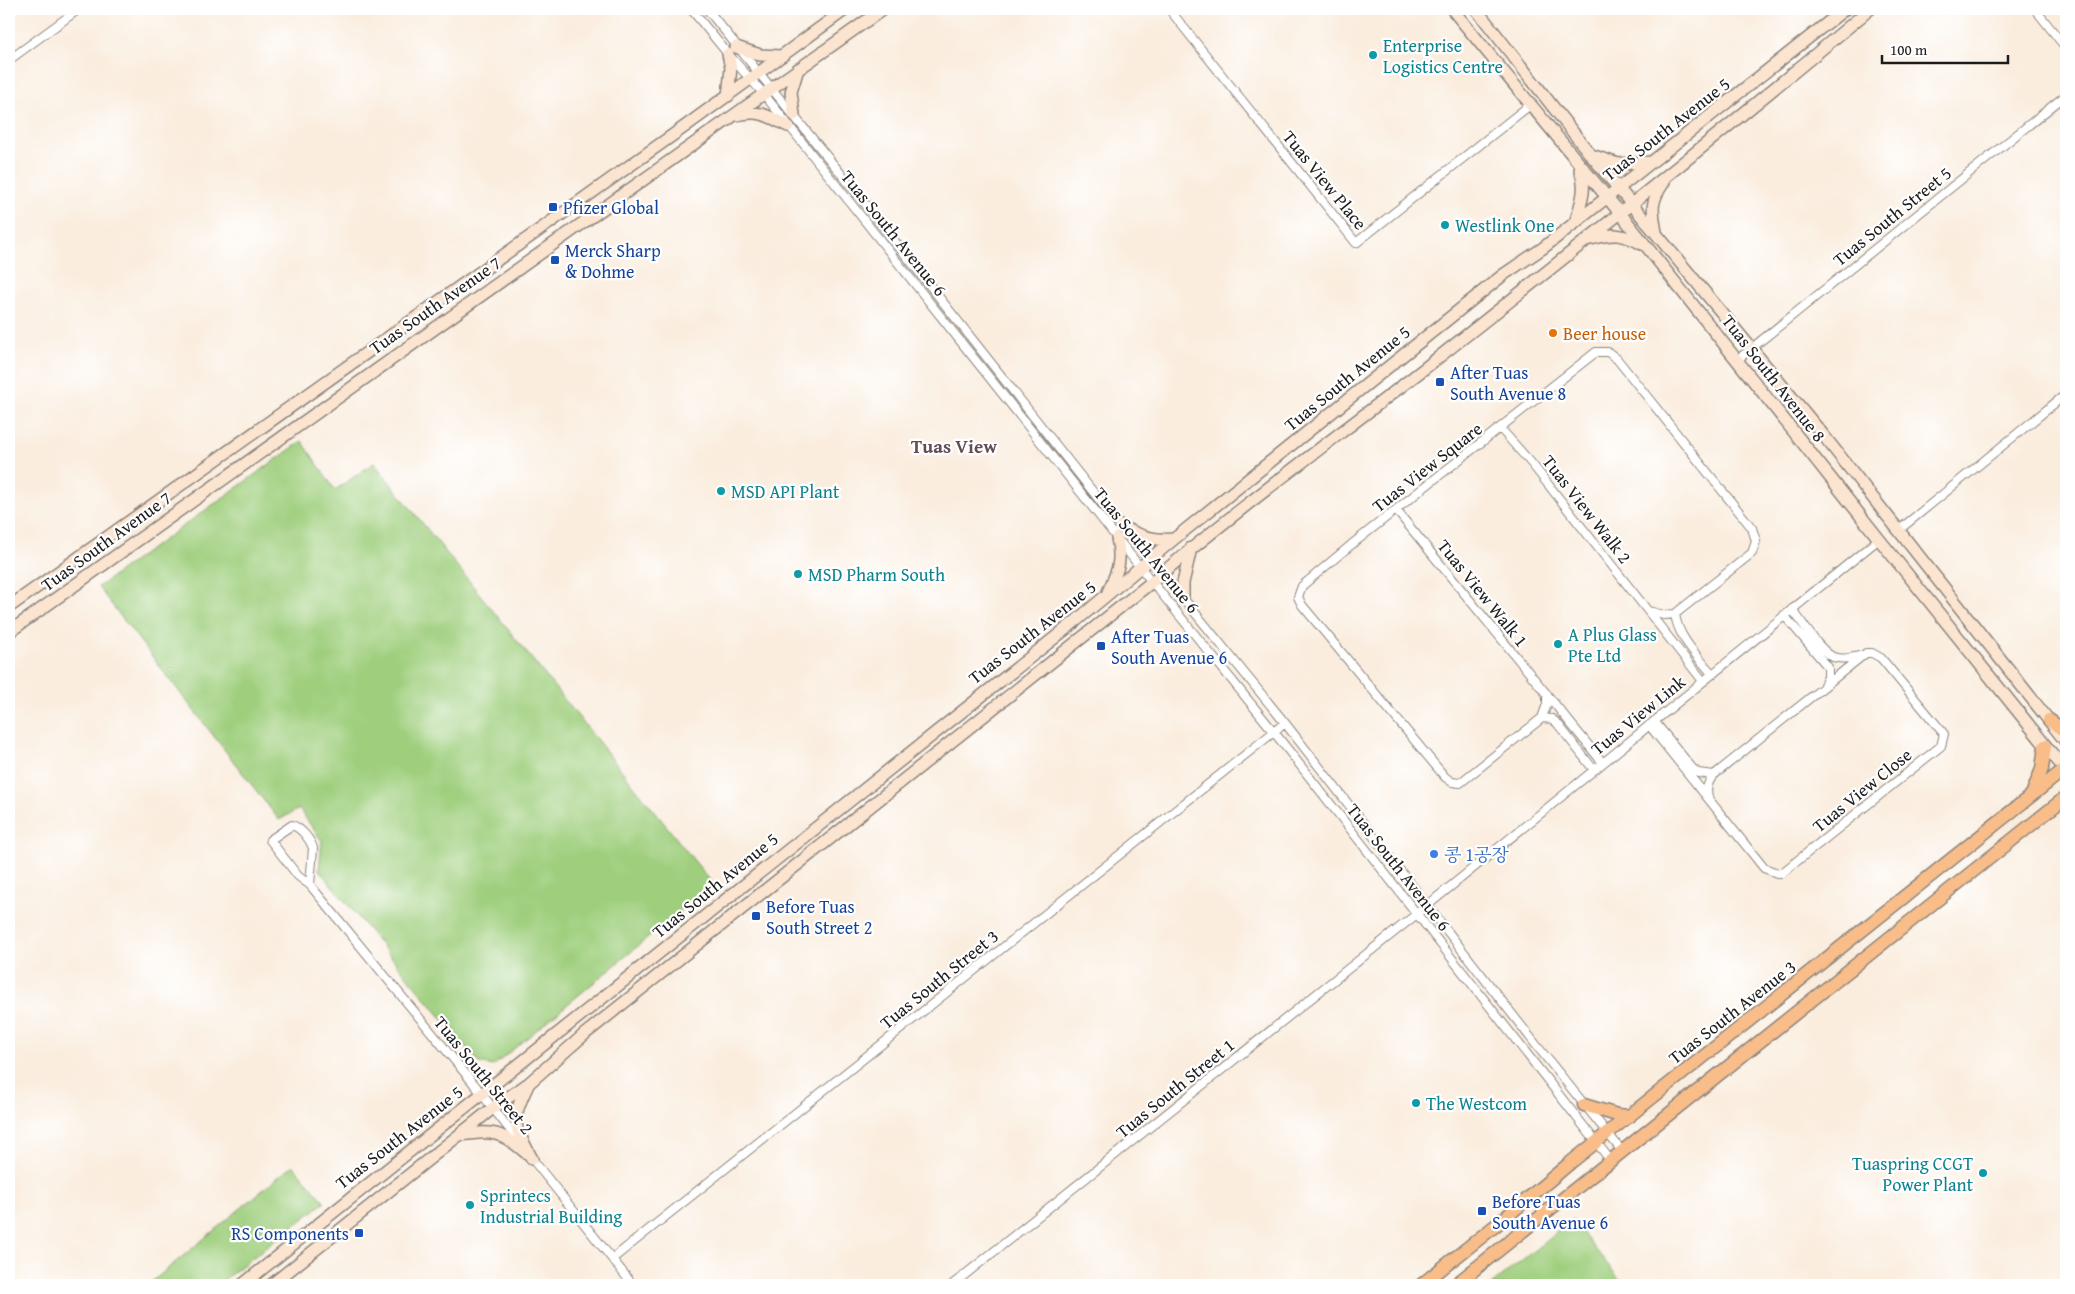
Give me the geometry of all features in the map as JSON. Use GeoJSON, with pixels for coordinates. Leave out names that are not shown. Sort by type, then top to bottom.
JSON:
{"type":"FeatureCollection","features":[{"type":"Feature","properties":{"kind":"main road","name":"Tuas South Avenue 7"},"geometry":{"type":"LineString","coordinates":[[9,607],[728,96],[846,9]]}},
{"type":"Feature","properties":{"kind":"main road","name":"Tuas South Avenue 7"},"geometry":{"type":"LineString","coordinates":[[9,632],[883,9]]}},
{"type":"Feature","properties":{"kind":"main road","name":"Tuas South Avenue 8"},"geometry":{"type":"LineString","coordinates":[[1452,9],[1620,213],[2045,746],[2066,769]]}},
{"type":"Feature","properties":{"kind":"main road","name":"Tuas South Avenue 8"},"geometry":{"type":"LineString","coordinates":[[1476,9],[1590,154],[1898,530],[2066,742]]}},
{"type":"Feature","properties":{"kind":"main road","name":"Tuas South Avenue 5"},"geometry":{"type":"LineString","coordinates":[[242,1285],[1106,596],[1174,539],[1503,275],[1543,248],[1619,189],[1845,9]]}},
{"type":"Feature","properties":{"kind":"main road","name":"Tuas South Avenue 5"},"geometry":{"type":"LineString","coordinates":[[271,1285],[493,1108],[529,1083],[586,1033],[686,952],[1157,578],[1191,548],[1426,367],[1725,130],[1870,9]]}},
{"type":"Feature","properties":{"kind":"main road"},"geometry":{"type":"LineString","coordinates":[[728,96],[732,51],[782,56]]}},
{"type":"Feature","properties":{"kind":"main road"},"geometry":{"type":"LineString","coordinates":[[794,115],[791,92],[798,69]]}},
{"type":"Feature","properties":{"kind":"main road"},"geometry":{"type":"LineString","coordinates":[[733,115],[753,111],[788,126]]}},
{"type":"Feature","properties":{"kind":"main road"},"geometry":{"type":"LineString","coordinates":[[1590,154],[1618,164],[1654,161]]}},
{"type":"Feature","properties":{"kind":"main road"},"geometry":{"type":"LineString","coordinates":[[1574,224],[1582,202],[1584,186],[1582,173],[1577,163]]}},
{"type":"Feature","properties":{"kind":"main road"},"geometry":{"type":"LineString","coordinates":[[1656,233],[1652,204],[1654,197],[1673,171]]}},
{"type":"Feature","properties":{"kind":"main road"},"geometry":{"type":"LineString","coordinates":[[1586,240],[1614,234],[1630,238],[1646,246]]}},
{"type":"Feature","properties":{"kind":"main road"},"geometry":{"type":"LineString","coordinates":[[1120,526],[1143,538],[1174,539]]}},
{"type":"Feature","properties":{"kind":"main road"},"geometry":{"type":"LineString","coordinates":[[1106,596],[1120,564],[1117,538]]}},
{"type":"Feature","properties":{"kind":"main road"},"geometry":{"type":"LineString","coordinates":[[1183,598],[1183,583],[1191,548]]}},
{"type":"Feature","properties":{"kind":"main road"},"geometry":{"type":"LineString","coordinates":[[2049,720],[2066,732]]}},
{"type":"Feature","properties":{"kind":"main road"},"geometry":{"type":"LineString","coordinates":[[2032,794],[2042,769],[2045,746]]}},
{"type":"Feature","properties":{"kind":"main road","name":"Tuas South Avenue 3"},"geometry":{"type":"LineString","coordinates":[[1421,1285],[2032,794],[2066,769]]}},
{"type":"Feature","properties":{"kind":"main road"},"geometry":{"type":"LineString","coordinates":[[1456,1285],[2066,797]]}},
{"type":"Feature","properties":{"kind":"main road"},"geometry":{"type":"LineString","coordinates":[[529,1083],[516,1112],[515,1119],[518,1131],[532,1159]]}},
{"type":"Feature","properties":{"kind":"main road"},"geometry":{"type":"LineString","coordinates":[[1584,1105],[1616,1115],[1630,1116]]}},
{"type":"Feature","properties":{"kind":"main road"},"geometry":{"type":"LineString","coordinates":[[459,1135],[489,1131],[510,1139],[532,1159]]}},
{"type":"Feature","properties":{"kind":"street"},"geometry":{"type":"LineString","coordinates":[[9,60],[79,9]]}},
{"type":"Feature","properties":{"kind":"street","name":"Tuas South Avenue 6"},"geometry":{"type":"LineString","coordinates":[[691,9],[732,51],[754,77],[794,115],[1120,526],[1145,563],[1274,732],[1611,1161]]}},
{"type":"Feature","properties":{"kind":"street","name":"Tuas South Avenue 6"},"geometry":{"type":"LineString","coordinates":[[707,9],[732,51],[754,77]]}},
{"type":"Feature","properties":{"kind":"street","name":"Tuas View Place"},"geometry":{"type":"LineString","coordinates":[[1169,9],[1356,243],[1530,105]]}},
{"type":"Feature","properties":{"kind":"street"},"geometry":{"type":"LineString","coordinates":[[2035,9],[2066,48]]}},
{"type":"Feature","properties":{"kind":"street","name":"Tuas South Avenue 6"},"geometry":{"type":"LineString","coordinates":[[767,90],[788,126],[1117,538],[1145,563],[1157,578],[1183,598],[1285,723],[1622,1151]]}},
{"type":"Feature","properties":{"kind":"street","name":"Tuas South Street 5"},"geometry":{"type":"LineString","coordinates":[[1737,360],[2066,94]]}},
{"type":"Feature","properties":{"kind":"street","name":"Tuas View Square"},"geometry":{"type":"LineString","coordinates":[[1542,718],[1460,783],[1452,782],[1445,778],[1302,605],[1298,597],[1302,586],[1596,352],[1608,352],[1617,359],[1752,528],[1756,541],[1752,553],[1675,614]]}},
{"type":"Feature","properties":{"kind":"street"},"geometry":{"type":"LineString","coordinates":[[1898,530],[2066,394]]}},
{"type":"Feature","properties":{"kind":"street","name":"Tuas View Walk 2"},"geometry":{"type":"LineString","coordinates":[[1500,428],[1532,464],[1703,681]]}},
{"type":"Feature","properties":{"kind":"street","name":"Tuas View Walk 1"},"geometry":{"type":"LineString","coordinates":[[1396,510],[1603,763]]}},
{"type":"Feature","properties":{"kind":"street","name":"Tuas View Link"},"geometry":{"type":"LineString","coordinates":[[1417,914],[1879,539]]}},
{"type":"Feature","properties":{"kind":"street","name":"Tuas View Close"},"geometry":{"type":"LineString","coordinates":[[1652,723],[1764,868],[1777,873],[1782,873],[1941,746],[1944,734],[1881,658],[1872,653],[1844,659],[1834,657],[1824,651],[1792,609]]}},
{"type":"Feature","properties":{"kind":"street"},"geometry":{"type":"LineString","coordinates":[[1648,611],[1664,615],[1675,614],[1676,625],[1680,634],[1712,674]]}},
{"type":"Feature","properties":{"kind":"street"},"geometry":{"type":"LineString","coordinates":[[1784,616],[1828,667],[1828,677],[1821,689]]}},
{"type":"Feature","properties":{"kind":"street"},"geometry":{"type":"LineString","coordinates":[[1709,799],[1706,792],[1709,780],[1714,775],[1862,656]]}},
{"type":"Feature","properties":{"kind":"street"},"geometry":{"type":"LineString","coordinates":[[1547,694],[1547,704],[1542,718],[1552,719],[1557,723],[1594,770]]}},
{"type":"Feature","properties":{"kind":"street","name":"Tuas South Street 3"},"geometry":{"type":"LineString","coordinates":[[612,1258],[1285,723]]}},
{"type":"Feature","properties":{"kind":"street"},"geometry":{"type":"LineString","coordinates":[[1652,723],[1692,768],[1698,773],[1714,775]]}},
{"type":"Feature","properties":{"kind":"street","name":"Tuas South Street 2"},"geometry":{"type":"LineString","coordinates":[[310,885],[312,843],[300,830],[292,825],[270,840],[298,876],[310,885],[482,1094],[634,1285]]}},
{"type":"Feature","properties":{"kind":"street","name":"Tuas South Street 1"},"geometry":{"type":"LineString","coordinates":[[952,1285],[1064,1198],[1417,914]]}},
{"type":"Feature","properties":{"kind":"green space"},"geometry":{"type":"Polygon","coordinates":[[[302,441],[335,490],[374,463],[713,884],[493,1066],[479,1063],[319,870],[322,841],[299,809],[279,820],[98,587],[302,441]]]}},
{"type":"Feature","properties":{"kind":"green space"},"geometry":{"type":"Polygon","coordinates":[[[293,1165],[325,1202],[217,1285],[148,1285],[293,1165]]]}},
{"type":"Feature","properties":{"kind":"green space"},"geometry":{"type":"Polygon","coordinates":[[[1572,1220],[1624,1285],[1491,1285],[1572,1220]]]}},
{"type":"Feature","properties":{"kind":"place","name":"Enterprise Logistics Centre"},"geometry":{"type":"Point","coordinates":[1373,55]}},
{"type":"Feature","properties":{"kind":"place","name":"Pfizer Global"},"geometry":{"type":"Point","coordinates":[553,207]}},
{"type":"Feature","properties":{"kind":"place","name":"Westlink One"},"geometry":{"type":"Point","coordinates":[1445,225]}},
{"type":"Feature","properties":{"kind":"place","name":"Merck Sharp & Dohme"},"geometry":{"type":"Point","coordinates":[555,260]}},
{"type":"Feature","properties":{"kind":"place","name":"Beer house"},"geometry":{"type":"Point","coordinates":[1553,333]}},
{"type":"Feature","properties":{"kind":"place","name":"After Tuas South Avenue 8"},"geometry":{"type":"Point","coordinates":[1440,382]}},
{"type":"Feature","properties":{"kind":"place","name":"MSD API Plant"},"geometry":{"type":"Point","coordinates":[721,491]}},
{"type":"Feature","properties":{"kind":"place","name":"MSD Pharm South"},"geometry":{"type":"Point","coordinates":[798,574]}},
{"type":"Feature","properties":{"kind":"place","name":"A Plus Glass Pte Ltd"},"geometry":{"type":"Point","coordinates":[1558,644]}},
{"type":"Feature","properties":{"kind":"place","name":"After Tuas South Avenue 6"},"geometry":{"type":"Point","coordinates":[1101,646]}},
{"type":"Feature","properties":{"kind":"place","name":"콩 1공장"},"geometry":{"type":"Point","coordinates":[1434,854]}},
{"type":"Feature","properties":{"kind":"place","name":"Before Tuas South Street 2"},"geometry":{"type":"Point","coordinates":[756,916]}},
{"type":"Feature","properties":{"kind":"place","name":"The Westcom"},"geometry":{"type":"Point","coordinates":[1416,1103]}},
{"type":"Feature","properties":{"kind":"place","name":"Tuaspring CCGT Power Plant"},"geometry":{"type":"Point","coordinates":[1983,1173]}},
{"type":"Feature","properties":{"kind":"place","name":"Sprintecs Industrial Building"},"geometry":{"type":"Point","coordinates":[470,1205]}},
{"type":"Feature","properties":{"kind":"place","name":"Before Tuas South Avenue 6"},"geometry":{"type":"Point","coordinates":[1482,1211]}},
{"type":"Feature","properties":{"kind":"place","name":"RS Components"},"geometry":{"type":"Point","coordinates":[359,1233]}},
{"type":"Feature","properties":{"kind":"district","name":"Tuas View"},"geometry":{"type":"Point","coordinates":[954,446]}}]}
